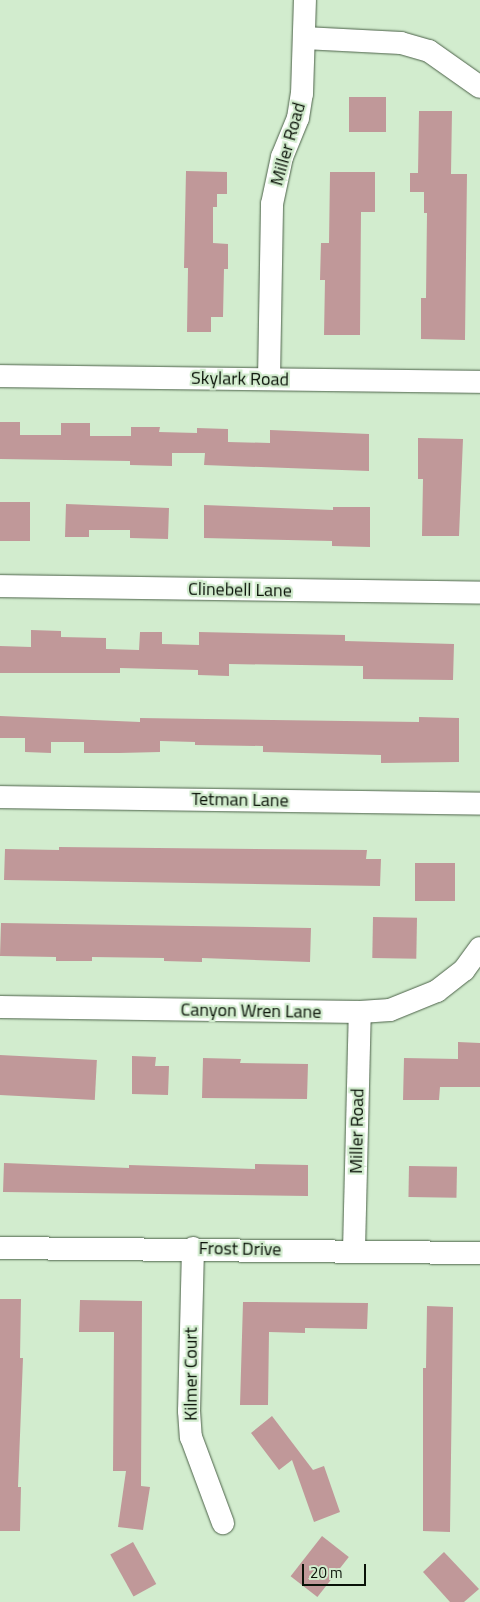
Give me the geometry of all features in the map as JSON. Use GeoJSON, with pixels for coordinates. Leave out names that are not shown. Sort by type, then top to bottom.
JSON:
{"type":"FeatureCollection","features":[{"type":"Feature","properties":{"kind":"street","name":"Miller Road"},"geometry":{"type":"LineString","coordinates":[[269,379],[272,204],[282,157],[298,118],[305,0]]}},
{"type":"Feature","properties":{"kind":"street"},"geometry":{"type":"LineString","coordinates":[[304,38],[401,43],[430,51],[478,81]]}},
{"type":"Feature","properties":{"kind":"street","name":"Skylark Road"},"geometry":{"type":"LineString","coordinates":[[0,376],[480,382]]}},
{"type":"Feature","properties":{"kind":"street","name":"Clinebell Lane"},"geometry":{"type":"LineString","coordinates":[[0,586],[480,593]]}},
{"type":"Feature","properties":{"kind":"street","name":"Tetman Lane"},"geometry":{"type":"LineString","coordinates":[[0,797],[480,804]]}},
{"type":"Feature","properties":{"kind":"street","name":"Canyon Wren Lane"},"geometry":{"type":"LineString","coordinates":[[0,1007],[360,1012],[390,1010],[416,1002],[469,976],[480,948]]}},
{"type":"Feature","properties":{"kind":"street","name":"Miller Road"},"geometry":{"type":"LineString","coordinates":[[354,1250],[360,1012]]}},
{"type":"Feature","properties":{"kind":"street","name":"Frost Drive"},"geometry":{"type":"LineString","coordinates":[[0,1248],[192,1248],[480,1253]]}},
{"type":"Feature","properties":{"kind":"street","name":"Kilmer Court"},"geometry":{"type":"LineString","coordinates":[[192,1248],[188,1411],[191,1437],[223,1523]]}},
{"type":"Feature","properties":{"kind":"building"},"geometry":{"type":"Polygon","coordinates":[[[349,97],[386,97],[386,132],[349,132],[349,97]]]}},
{"type":"Feature","properties":{"kind":"building"},"geometry":{"type":"Polygon","coordinates":[[[419,111],[452,111],[451,174],[467,174],[465,340],[421,339],[421,298],[426,298],[427,213],[424,213],[424,192],[410,192],[410,173],[418,173],[419,111]]]}},
{"type":"Feature","properties":{"kind":"building"},"geometry":{"type":"Polygon","coordinates":[[[186,171],[227,172],[227,194],[217,194],[217,207],[213,207],[213,243],[228,244],[228,269],[224,269],[223,317],[211,317],[211,332],[187,332],[188,268],[184,268],[186,171]]]}},
{"type":"Feature","properties":{"kind":"building"},"geometry":{"type":"Polygon","coordinates":[[[330,172],[375,172],[375,212],[361,212],[360,335],[324,335],[325,280],[320,280],[321,243],[329,243],[330,172]]]}},
{"type":"Feature","properties":{"kind":"building"},"geometry":{"type":"Polygon","coordinates":[[[0,422],[20,422],[20,435],[61,435],[61,423],[90,423],[90,436],[131,436],[131,427],[160,427],[159,432],[197,433],[197,428],[228,429],[228,442],[270,443],[270,430],[369,434],[369,471],[204,465],[205,453],[172,453],[172,466],[130,465],[130,461],[0,459],[0,422]]]}},
{"type":"Feature","properties":{"kind":"building"},"geometry":{"type":"Polygon","coordinates":[[[418,438],[463,439],[459,536],[422,536],[423,479],[418,479],[418,438]]]}},
{"type":"Feature","properties":{"kind":"building"},"geometry":{"type":"Polygon","coordinates":[[[0,502],[30,502],[30,541],[0,541],[0,502]]]}},
{"type":"Feature","properties":{"kind":"building"},"geometry":{"type":"Polygon","coordinates":[[[66,504],[169,508],[168,539],[130,538],[130,530],[89,530],[89,537],[65,537],[66,504]]]}},
{"type":"Feature","properties":{"kind":"building"},"geometry":{"type":"Polygon","coordinates":[[[204,505],[333,510],[333,507],[370,507],[370,547],[332,546],[332,541],[204,538],[204,505]]]}},
{"type":"Feature","properties":{"kind":"building"},"geometry":{"type":"Polygon","coordinates":[[[31,630],[61,631],[61,637],[106,638],[106,649],[139,650],[140,632],[162,632],[162,644],[199,645],[199,632],[345,635],[345,641],[454,644],[453,680],[363,679],[363,666],[229,664],[229,676],[198,675],[198,670],[120,668],[120,673],[0,673],[0,646],[31,647],[31,630]]]}},
{"type":"Feature","properties":{"kind":"building"},"geometry":{"type":"Polygon","coordinates":[[[0,716],[140,722],[140,718],[419,722],[419,717],[459,718],[459,762],[381,763],[381,755],[263,752],[263,746],[195,745],[195,742],[160,741],[160,752],[84,753],[84,742],[51,742],[51,753],[25,752],[25,738],[0,738],[0,716]]]}},
{"type":"Feature","properties":{"kind":"building"},"geometry":{"type":"Polygon","coordinates":[[[59,847],[367,850],[366,859],[381,859],[380,886],[4,880],[5,849],[59,850],[59,847]]]}},
{"type":"Feature","properties":{"kind":"building"},"geometry":{"type":"Polygon","coordinates":[[[415,863],[455,863],[455,901],[415,901],[415,863]]]}},
{"type":"Feature","properties":{"kind":"building"},"geometry":{"type":"Polygon","coordinates":[[[373,917],[417,918],[416,959],[372,958],[373,917]]]}},
{"type":"Feature","properties":{"kind":"building"},"geometry":{"type":"Polygon","coordinates":[[[1,923],[311,928],[310,962],[202,958],[202,962],[164,961],[164,958],[92,957],[92,961],[56,961],[56,957],[0,956],[1,923]]]}},
{"type":"Feature","properties":{"kind":"building"},"geometry":{"type":"Polygon","coordinates":[[[458,1042],[480,1043],[480,1087],[440,1087],[439,1100],[403,1100],[404,1058],[458,1059],[458,1042]]]}},
{"type":"Feature","properties":{"kind":"building"},"geometry":{"type":"Polygon","coordinates":[[[0,1055],[97,1060],[95,1100],[0,1095],[0,1055]]]}},
{"type":"Feature","properties":{"kind":"building"},"geometry":{"type":"Polygon","coordinates":[[[132,1056],[156,1057],[155,1066],[169,1066],[168,1095],[132,1094],[132,1056]]]}},
{"type":"Feature","properties":{"kind":"building"},"geometry":{"type":"Polygon","coordinates":[[[203,1058],[241,1059],[240,1063],[308,1064],[307,1099],[202,1098],[203,1058]]]}},
{"type":"Feature","properties":{"kind":"building"},"geometry":{"type":"Polygon","coordinates":[[[4,1163],[129,1168],[129,1165],[255,1169],[255,1164],[308,1165],[308,1196],[3,1192],[4,1163]]]}},
{"type":"Feature","properties":{"kind":"building"},"geometry":{"type":"Polygon","coordinates":[[[409,1166],[457,1167],[456,1198],[408,1197],[409,1166]]]}},
{"type":"Feature","properties":{"kind":"building"},"geometry":{"type":"Polygon","coordinates":[[[0,1299],[21,1299],[20,1358],[23,1358],[18,1487],[21,1487],[20,1531],[0,1531],[0,1299]]]}},
{"type":"Feature","properties":{"kind":"building"},"geometry":{"type":"Polygon","coordinates":[[[80,1300],[142,1301],[141,1486],[150,1487],[143,1530],[118,1527],[126,1471],[113,1471],[114,1332],[79,1332],[80,1300]]]}},
{"type":"Feature","properties":{"kind":"building"},"geometry":{"type":"Polygon","coordinates":[[[243,1302],[368,1303],[367,1329],[305,1328],[305,1333],[269,1332],[268,1405],[240,1405],[243,1302]]]}},
{"type":"Feature","properties":{"kind":"building"},"geometry":{"type":"Polygon","coordinates":[[[427,1306],[453,1307],[450,1532],[423,1531],[423,1368],[426,1368],[427,1306]]]}},
{"type":"Feature","properties":{"kind":"building"},"geometry":{"type":"Polygon","coordinates":[[[272,1416],[313,1470],[324,1466],[340,1512],[314,1522],[292,1460],[279,1470],[251,1433],[272,1416]]]}},
{"type":"Feature","properties":{"kind":"building"},"geometry":{"type":"Polygon","coordinates":[[[322,1536],[349,1557],[317,1597],[291,1576],[322,1536]]]}},
{"type":"Feature","properties":{"kind":"building"},"geometry":{"type":"Polygon","coordinates":[[[133,1542],[156,1584],[134,1597],[110,1555],[133,1542]]]}},
{"type":"Feature","properties":{"kind":"building"},"geometry":{"type":"Polygon","coordinates":[[[444,1552],[479,1589],[464,1602],[450,1602],[423,1572],[444,1552]]]}}]}
